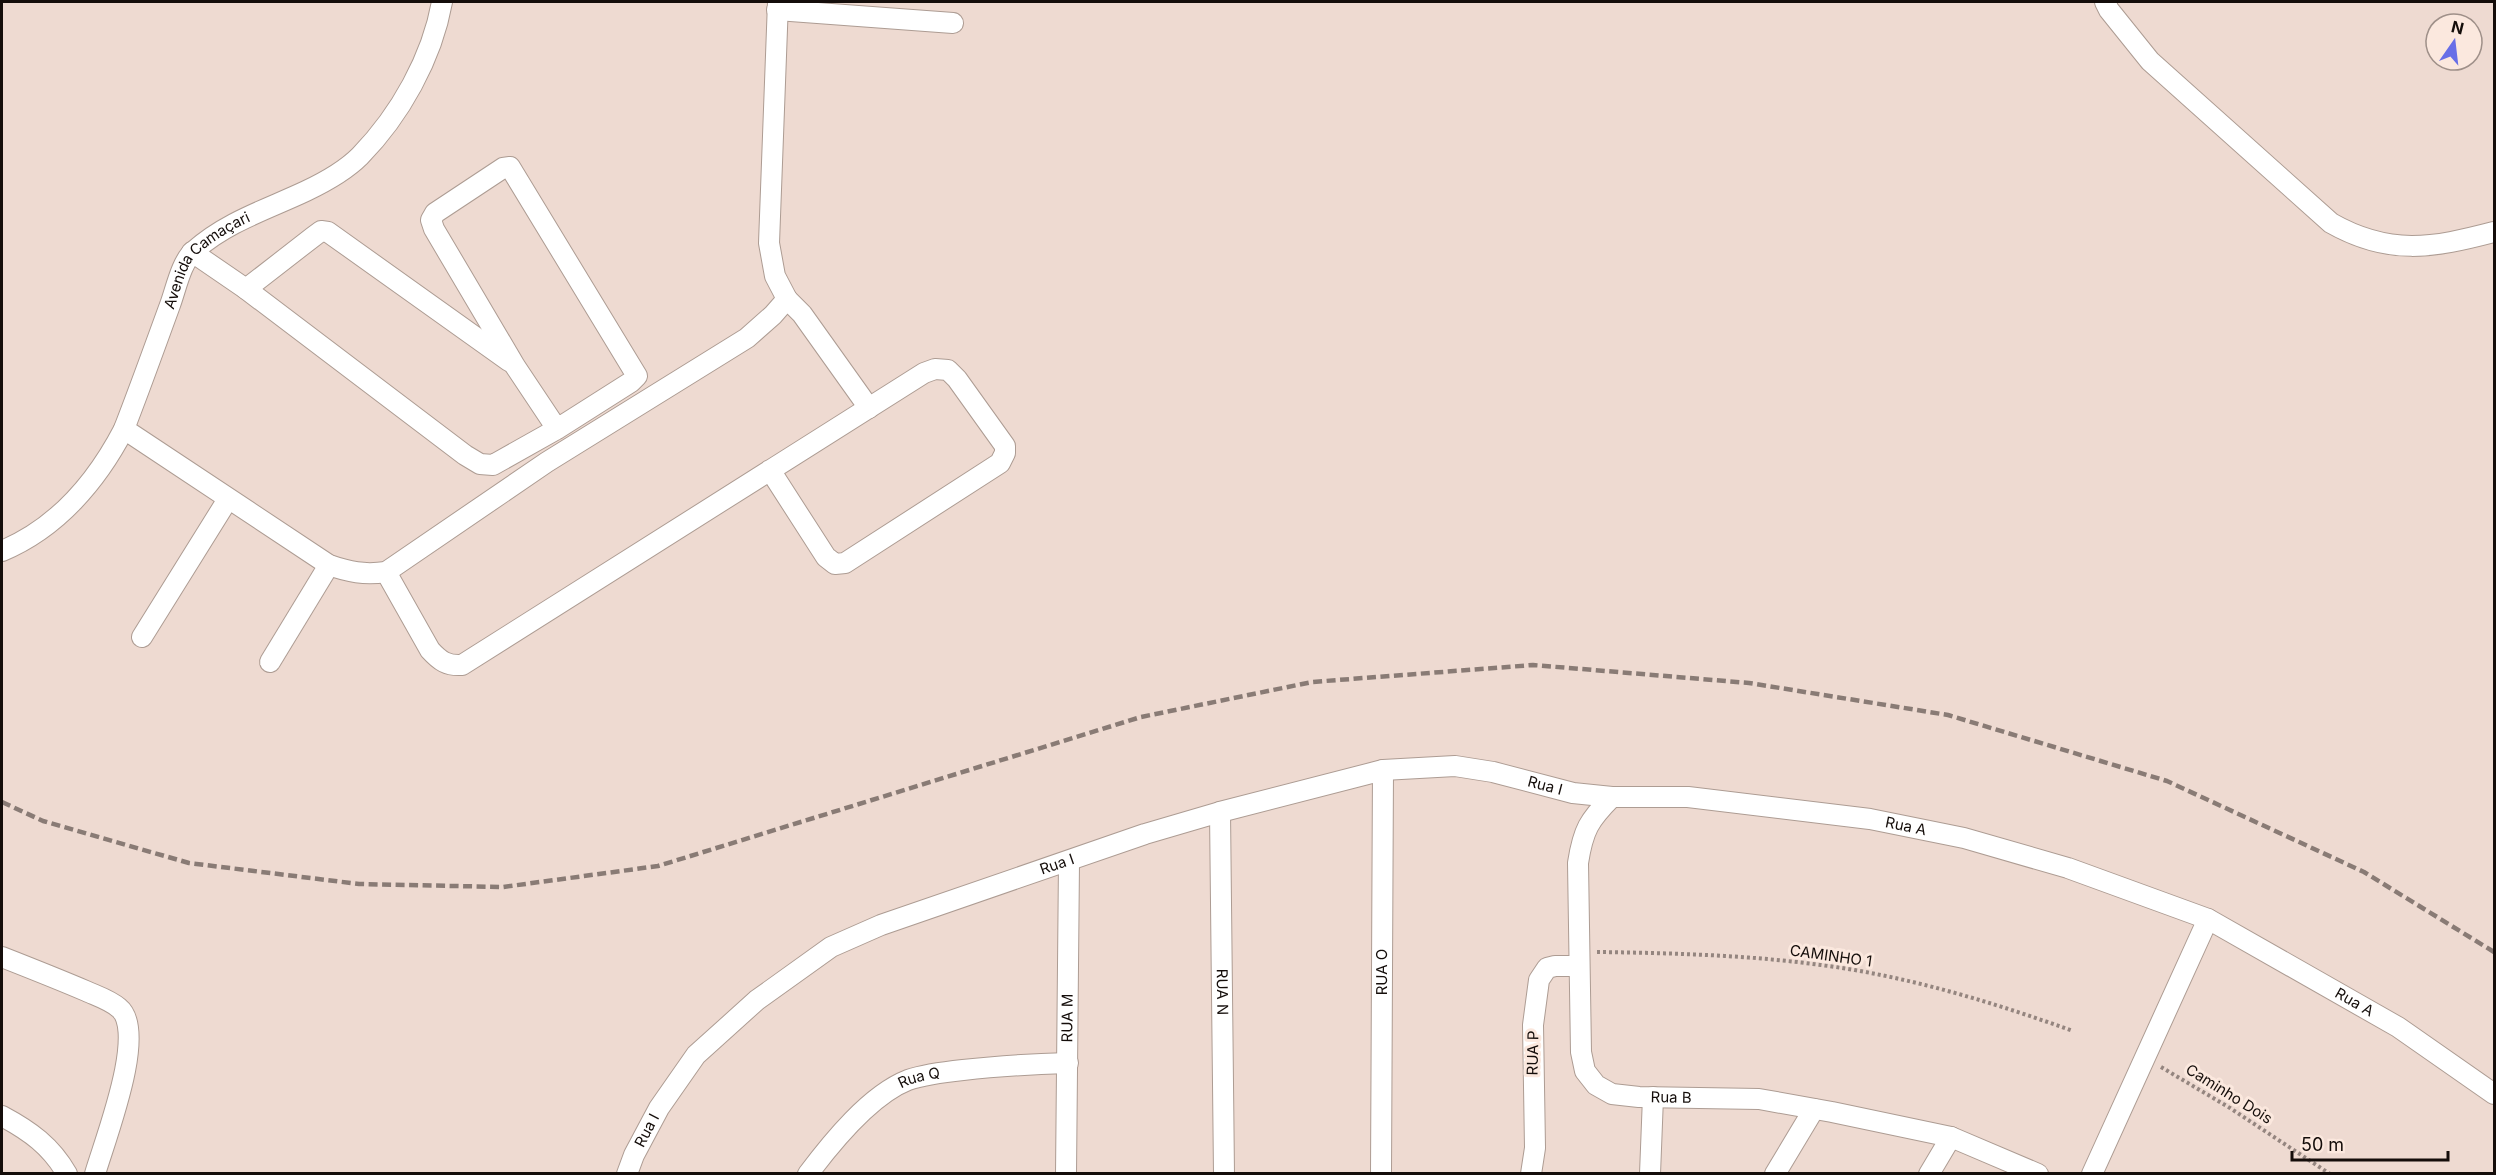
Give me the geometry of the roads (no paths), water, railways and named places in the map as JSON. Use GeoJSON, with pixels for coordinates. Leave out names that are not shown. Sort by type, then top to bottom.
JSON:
{"type":"FeatureCollection","features":[{"type":"Feature","properties":{"kind":"street","name":"Avenida Camaçari"},"geometry":{"type":"LineString","coordinates":[[2,551],[28,538],[50,522],[96,477],[124,429],[179,280],[192,252],[256,211],[305,191],[339,173],[359,157],[391,118],[418,73],[432,43],[442,2]]}},
{"type":"Feature","properties":{"kind":"street"},"geometry":{"type":"LineString","coordinates":[[2105,2],[2150,62],[2331,223],[2349,233],[2376,243],[2402,247],[2430,245],[2494,232]]}},
{"type":"Feature","properties":{"kind":"street"},"geometry":{"type":"LineString","coordinates":[[869,408],[802,314],[787,299],[775,276],[770,243],[778,6],[953,23]]}},
{"type":"Feature","properties":{"kind":"street"},"geometry":{"type":"LineString","coordinates":[[192,252],[246,289],[480,464],[493,465],[557,429],[632,382],[637,376],[513,169],[506,166],[435,213],[431,220],[515,366],[557,429]]}},
{"type":"Feature","properties":{"kind":"street"},"geometry":{"type":"LineString","coordinates":[[246,289],[321,231],[328,232],[515,366]]}},
{"type":"Feature","properties":{"kind":"street"},"geometry":{"type":"LineString","coordinates":[[124,429],[329,565],[351,573],[386,572],[547,462],[747,338],[787,299]]}},
{"type":"Feature","properties":{"kind":"street"},"geometry":{"type":"LineString","coordinates":[[386,572],[430,650],[439,660],[450,666],[462,665],[770,470],[924,373],[935,369],[948,370],[957,379],[1005,446],[1000,463],[846,563],[835,564],[826,557],[770,470]]}},
{"type":"Feature","properties":{"kind":"street"},"geometry":{"type":"LineString","coordinates":[[142,637],[228,500]]}},
{"type":"Feature","properties":{"kind":"street"},"geometry":{"type":"LineString","coordinates":[[270,662],[329,565]]}},
{"type":"Feature","properties":{"kind":"street","name":"Rua I"},"geometry":{"type":"LineString","coordinates":[[627,1173],[659,1108],[696,1055],[724,1028],[795,971],[831,947],[881,926],[1145,834],[1383,770],[1455,766],[1493,772],[1573,793],[1602,796]]}},
{"type":"Feature","properties":{"kind":"street","name":"RUA O"},"geometry":{"type":"LineString","coordinates":[[1381,1173],[1383,770]]}},
{"type":"Feature","properties":{"kind":"street","name":"Rua A"},"geometry":{"type":"LineString","coordinates":[[1602,796],[1688,797],[1870,819],[1964,838],[2068,868],[2208,919],[2398,1027],[2494,1094]]}},
{"type":"Feature","properties":{"kind":"street","name":"Rua B"},"geometry":{"type":"LineString","coordinates":[[1602,796],[1581,837],[1578,863],[1581,1053],[1585,1071],[1596,1085],[1612,1094],[1759,1099],[1814,1109],[1951,1137],[2038,1173]]}},
{"type":"Feature","properties":{"kind":"street","name":"RUA N"},"geometry":{"type":"LineString","coordinates":[[1220,812],[1224,1173]]}},
{"type":"Feature","properties":{"kind":"street","name":"RUA M"},"geometry":{"type":"LineString","coordinates":[[1066,1173],[1069,862]]}},
{"type":"Feature","properties":{"kind":"street"},"geometry":{"type":"LineString","coordinates":[[2092,1173],[2208,919]]}},
{"type":"Feature","properties":{"kind":"street"},"geometry":{"type":"LineString","coordinates":[[2,957],[97,996],[119,1008],[128,1019],[129,1032],[123,1088],[95,1173]]}},
{"type":"Feature","properties":{"kind":"street","name":"RUA P"},"geometry":{"type":"LineString","coordinates":[[1531,1173],[1535,1148],[1533,1034],[1539,980],[1547,968],[1578,959]]}},
{"type":"Feature","properties":{"kind":"street","name":"Rua Q"},"geometry":{"type":"LineString","coordinates":[[808,1173],[856,1118],[884,1095],[907,1081],[929,1074],[994,1066],[1068,1063]]}},
{"type":"Feature","properties":{"kind":"street"},"geometry":{"type":"LineString","coordinates":[[1650,1173],[1653,1097]]}},
{"type":"Feature","properties":{"kind":"street"},"geometry":{"type":"LineString","coordinates":[[1775,1173],[1814,1109]]}},
{"type":"Feature","properties":{"kind":"street"},"geometry":{"type":"LineString","coordinates":[[2,1116],[42,1140],[60,1160],[67,1173]]}},
{"type":"Feature","properties":{"kind":"street"},"geometry":{"type":"LineString","coordinates":[[1929,1173],[1951,1137]]}},
{"type":"Feature","properties":{"kind":"railway"},"geometry":{"type":"LineString","coordinates":[[2,802],[43,821],[189,863],[359,884],[503,887],[658,866],[1141,717],[1312,682],[1533,665],[1749,683],[1948,715],[2167,781],[2364,872],[2494,952]]}}]}
